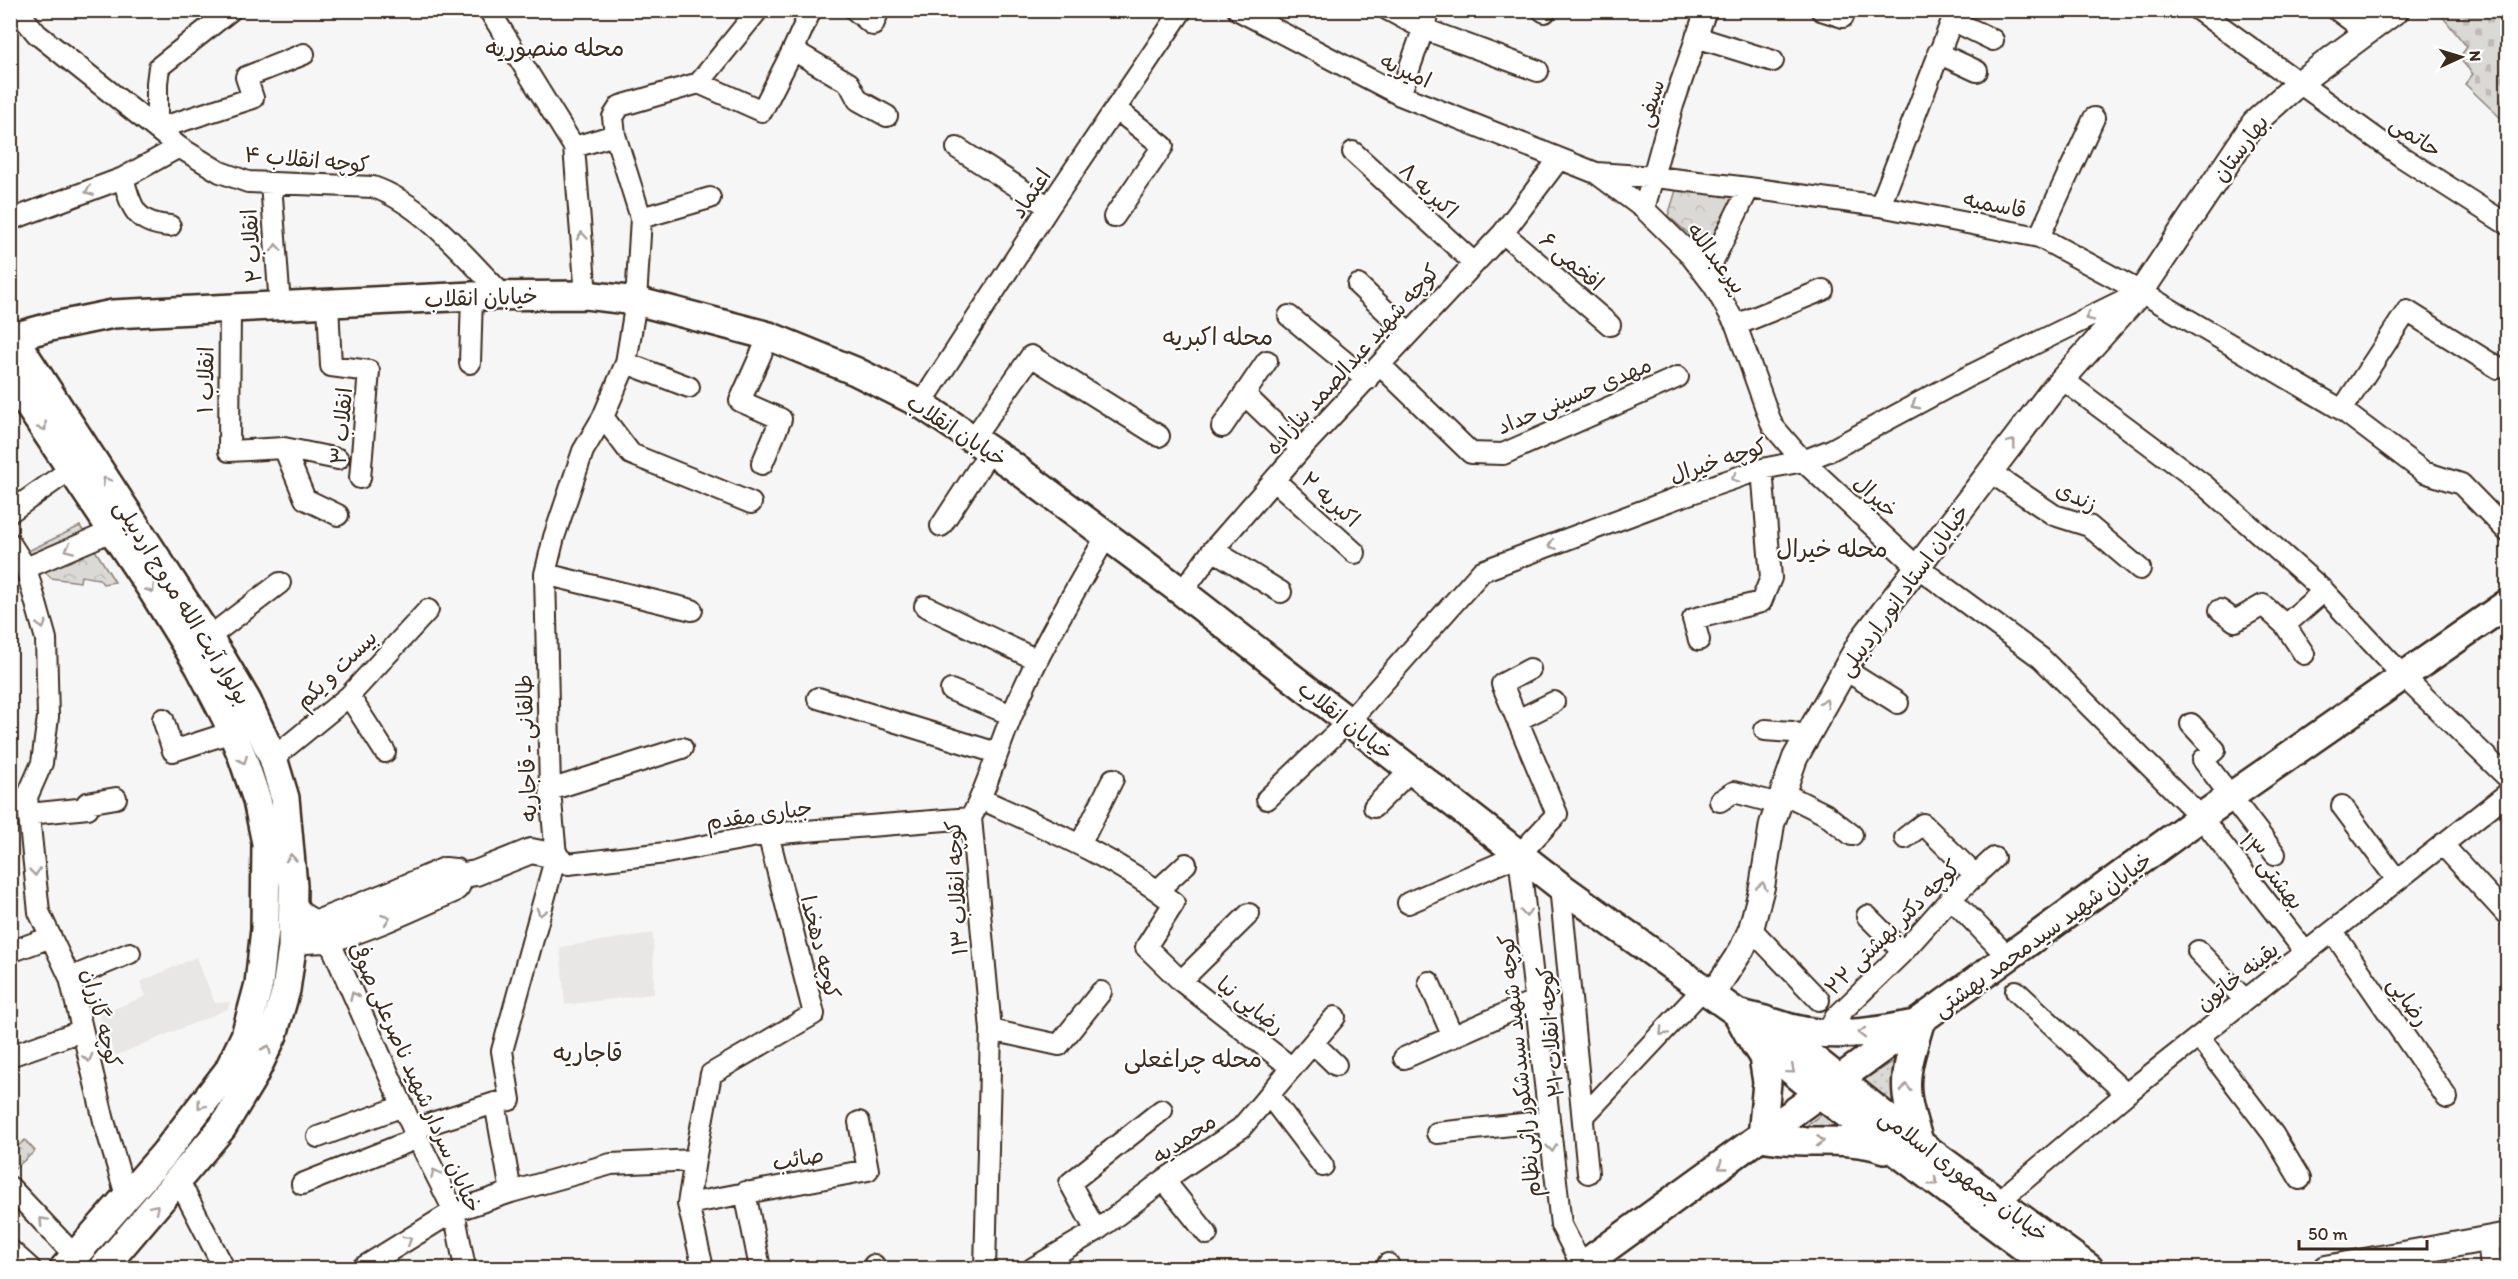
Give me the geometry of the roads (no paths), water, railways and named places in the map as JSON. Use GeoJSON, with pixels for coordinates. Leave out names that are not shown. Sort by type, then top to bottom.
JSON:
{"type":"FeatureCollection","features":[{"type":"Feature","properties":{"kind":"main road","name":"خیابان انقلاب"},"geometry":{"type":"LineString","coordinates":[[11,336],[112,314],[472,296],[586,295],[636,301],[769,336],[855,371],[921,404],[982,445],[1182,592],[1560,886],[1751,1023]]}},
{"type":"Feature","properties":{"kind":"main road","name":"بولوار آیت الله مروج اردبیلی"},"geometry":{"type":"LineString","coordinates":[[11,336],[209,637],[247,701],[273,758],[285,798],[292,902],[290,959],[273,1035],[254,1077],[222,1128],[104,1269]]}},
{"type":"Feature","properties":{"kind":"main road","name":"بولوار آیت الله مروج اردبیلی"},"geometry":{"type":"LineString","coordinates":[[10,378],[199,666],[232,732],[257,800],[266,843],[265,929],[261,966],[259,984],[245,1036],[228,1071],[127,1199],[70,1262]]}},
{"type":"Feature","properties":{"kind":"main road","name":"خیابان شهید سیدمحمد بهشتی"},"geometry":{"type":"LineString","coordinates":[[1581,1268],[2231,796],[2508,603]]}},
{"type":"Feature","properties":{"kind":"main road"},"geometry":{"type":"LineString","coordinates":[[261,966],[290,959]]}},
{"type":"Feature","properties":{"kind":"main road"},"geometry":{"type":"LineString","coordinates":[[1751,1023],[1796,1031],[1827,1033],[1873,1033],[1920,1023],[1908,1064],[1905,1086],[1908,1108],[1920,1144]]}},
{"type":"Feature","properties":{"kind":"main road"},"geometry":{"type":"LineString","coordinates":[[1751,1023],[1830,1088]]}},
{"type":"Feature","properties":{"kind":"main road"},"geometry":{"type":"LineString","coordinates":[[1751,1023],[1763,1057],[1767,1082],[1762,1137],[1776,1140],[1863,1142],[1894,1152]]}},
{"type":"Feature","properties":{"kind":"main road","name":"خیابان جمهوری اسلامی"},"geometry":{"type":"LineString","coordinates":[[1830,1088],[1920,1144],[2089,1269]]}},
{"type":"Feature","properties":{"kind":"main road","name":"خیابان جمهوری اسلامی"},"geometry":{"type":"LineString","coordinates":[[1830,1088],[1894,1152],[2050,1269]]}},
{"type":"Feature","properties":{"kind":"street","name":"کوچه انقلاب ۴"},"geometry":{"type":"LineString","coordinates":[[17,10],[37,34],[179,147],[220,172],[248,182],[374,187],[388,192],[402,200],[445,237],[503,296]]}},
{"type":"Feature","properties":{"kind":"street"},"geometry":{"type":"LineString","coordinates":[[231,10],[159,67],[157,129],[253,98],[246,77],[304,54]]}},
{"type":"Feature","properties":{"kind":"street"},"geometry":{"type":"LineString","coordinates":[[489,10],[574,147],[586,295]]}},
{"type":"Feature","properties":{"kind":"street"},"geometry":{"type":"LineString","coordinates":[[710,198],[641,218],[615,135],[614,117],[620,106],[699,82],[758,10]]}},
{"type":"Feature","properties":{"kind":"street"},"geometry":{"type":"LineString","coordinates":[[699,82],[762,111],[794,50],[811,10]]}},
{"type":"Feature","properties":{"kind":"street"},"geometry":{"type":"LineString","coordinates":[[855,10],[873,25],[879,10]]}},
{"type":"Feature","properties":{"kind":"street","name":"اعتماد"},"geometry":{"type":"LineString","coordinates":[[921,404],[1048,207],[1182,10]]}},
{"type":"Feature","properties":{"kind":"street","name":"امیریه"},"geometry":{"type":"LineString","coordinates":[[1238,10],[1400,95],[1559,159]]}},
{"type":"Feature","properties":{"kind":"street"},"geometry":{"type":"LineString","coordinates":[[1388,10],[1424,29],[1538,71]]}},
{"type":"Feature","properties":{"kind":"street"},"geometry":{"type":"LineString","coordinates":[[1400,95],[1430,10]]}},
{"type":"Feature","properties":{"kind":"street","name":"سیفی"},"geometry":{"type":"LineString","coordinates":[[1644,209],[1672,108],[1706,10]]}},
{"type":"Feature","properties":{"kind":"street"},"geometry":{"type":"LineString","coordinates":[[1821,10],[1843,17]]}},
{"type":"Feature","properties":{"kind":"street","name":"حاتمی"},"geometry":{"type":"LineString","coordinates":[[2198,10],[2402,157],[2508,225]]}},
{"type":"Feature","properties":{"kind":"street"},"geometry":{"type":"LineString","coordinates":[[2337,10],[2368,33]]}},
{"type":"Feature","properties":{"kind":"street","name":"بهارستان"},"geometry":{"type":"LineString","coordinates":[[2141,292],[2254,123],[2300,82],[2397,10]]}},
{"type":"Feature","properties":{"kind":"street"},"geometry":{"type":"LineString","coordinates":[[1880,206],[1954,15],[1993,40]]}},
{"type":"Feature","properties":{"kind":"street"},"geometry":{"type":"LineString","coordinates":[[1696,37],[1773,61]]}},
{"type":"Feature","properties":{"kind":"street"},"geometry":{"type":"LineString","coordinates":[[794,50],[849,83],[858,100],[887,116]]}},
{"type":"Feature","properties":{"kind":"street"},"geometry":{"type":"LineString","coordinates":[[1938,53],[1977,71]]}},
{"type":"Feature","properties":{"kind":"street"},"geometry":{"type":"LineString","coordinates":[[1114,217],[1163,146],[1116,109]]}},
{"type":"Feature","properties":{"kind":"street"},"geometry":{"type":"LineString","coordinates":[[2038,237],[2094,118]]}},
{"type":"Feature","properties":{"kind":"street"},"geometry":{"type":"LineString","coordinates":[[574,147],[615,135]]}},
{"type":"Feature","properties":{"kind":"street"},"geometry":{"type":"LineString","coordinates":[[10,220],[123,178],[179,147]]}},
{"type":"Feature","properties":{"kind":"street"},"geometry":{"type":"LineString","coordinates":[[957,148],[1048,207]]}},
{"type":"Feature","properties":{"kind":"street","name":"اکبریه ۸"},"geometry":{"type":"LineString","coordinates":[[1353,152],[1473,262]]}},
{"type":"Feature","properties":{"kind":"street","name":"پیرعبدالله"},"geometry":{"type":"LineString","coordinates":[[1559,159],[1596,173],[1644,209],[1687,251],[1706,275],[1736,325],[1772,425],[1803,461]]}},
{"type":"Feature","properties":{"kind":"street","name":"کوچه شهید عبدالصمد بنازاده"},"geometry":{"type":"LineString","coordinates":[[1182,592],[1213,550],[1301,449],[1503,232],[1559,159]]}},
{"type":"Feature","properties":{"kind":"street","name":"قاسمیه"},"geometry":{"type":"LineString","coordinates":[[1596,173],[1749,188],[1880,206],[2038,237],[2141,292],[2342,410],[2424,472],[2462,484],[2508,532]]}},
{"type":"Feature","properties":{"kind":"street"},"geometry":{"type":"LineString","coordinates":[[123,178],[131,204],[141,219],[153,225],[170,226]]}},
{"type":"Feature","properties":{"kind":"street","name":"انقلاب ۲"},"geometry":{"type":"LineString","coordinates":[[271,183],[280,306]]}},
{"type":"Feature","properties":{"kind":"street"},"geometry":{"type":"LineString","coordinates":[[1706,275],[1749,188]]}},
{"type":"Feature","properties":{"kind":"street","name":"طالقانی - قاجاریه"},"geometry":{"type":"LineString","coordinates":[[495,1103],[510,1100],[502,1051],[556,856],[550,790],[545,574],[554,537],[583,451],[603,417],[626,363],[636,301],[641,218]]}},
{"type":"Feature","properties":{"kind":"street","name":"افخمی ۶"},"geometry":{"type":"LineString","coordinates":[[1503,232],[1610,325]]}},
{"type":"Feature","properties":{"kind":"street"},"geometry":{"type":"LineString","coordinates":[[1358,285],[1409,333]]}},
{"type":"Feature","properties":{"kind":"street"},"geometry":{"type":"LineString","coordinates":[[1736,325],[1823,290]]}},
{"type":"Feature","properties":{"kind":"street","name":"خیابان استاد انور اردبیلی"},"geometry":{"type":"LineString","coordinates":[[1707,992],[1742,949],[1751,928],[1762,887],[1772,824],[1795,758],[1861,641],[1916,566],[2062,379],[2141,292]]}},
{"type":"Feature","properties":{"kind":"street","name":"کوچه خیرال"},"geometry":{"type":"LineString","coordinates":[[1267,799],[1349,721],[1482,571],[1674,499],[1762,469],[1803,461],[1831,450],[1969,376],[2141,292]]}},
{"type":"Feature","properties":{"kind":"street"},"geometry":{"type":"LineString","coordinates":[[470,363],[472,296]]}},
{"type":"Feature","properties":{"kind":"street","name":"انقلاب ۳"},"geometry":{"type":"LineString","coordinates":[[328,304],[331,366],[369,371],[360,478]]}},
{"type":"Feature","properties":{"kind":"street","name":"انقلاب ۱"},"geometry":{"type":"LineString","coordinates":[[230,308],[228,451],[284,448]]}},
{"type":"Feature","properties":{"kind":"street"},"geometry":{"type":"LineString","coordinates":[[2342,410],[2407,311],[2498,368]]}},
{"type":"Feature","properties":{"kind":"street","name":"مهدی حسینی حداد"},"geometry":{"type":"LineString","coordinates":[[1288,316],[1374,372],[1471,453],[1503,454],[1678,376]]}},
{"type":"Feature","properties":{"kind":"street"},"geometry":{"type":"LineString","coordinates":[[762,464],[781,419],[740,400],[769,336]]}},
{"type":"Feature","properties":{"kind":"street"},"geometry":{"type":"LineString","coordinates":[[941,526],[1031,356],[1159,436]]}},
{"type":"Feature","properties":{"kind":"street"},"geometry":{"type":"LineString","coordinates":[[1222,427],[1267,361]]}},
{"type":"Feature","properties":{"kind":"street"},"geometry":{"type":"LineString","coordinates":[[626,363],[689,387]]}},
{"type":"Feature","properties":{"kind":"street"},"geometry":{"type":"LineString","coordinates":[[2062,379],[2204,485],[2324,591],[2403,676],[2508,778]]}},
{"type":"Feature","properties":{"kind":"street"},"geometry":{"type":"LineString","coordinates":[[1244,394],[1301,449]]}},
{"type":"Feature","properties":{"kind":"street"},"geometry":{"type":"LineString","coordinates":[[603,417],[631,454],[751,503]]}},
{"type":"Feature","properties":{"kind":"street"},"geometry":{"type":"LineString","coordinates":[[284,448],[338,459]]}},
{"type":"Feature","properties":{"kind":"street"},"geometry":{"type":"LineString","coordinates":[[284,448],[305,499],[339,515]]}},
{"type":"Feature","properties":{"kind":"street","name":"خیرال"},"geometry":{"type":"LineString","coordinates":[[1803,461],[1916,566],[2041,658],[2201,818]]}},
{"type":"Feature","properties":{"kind":"street"},"geometry":{"type":"LineString","coordinates":[[10,512],[71,469]]}},
{"type":"Feature","properties":{"kind":"street"},"geometry":{"type":"LineString","coordinates":[[1699,640],[1693,619],[1761,602],[1771,578],[1762,469]]}},
{"type":"Feature","properties":{"kind":"street","name":"زندی"},"geometry":{"type":"LineString","coordinates":[[1990,472],[2054,514],[2089,526],[2140,570]]}},
{"type":"Feature","properties":{"kind":"street","name":"اکبریه ۲"},"geometry":{"type":"LineString","coordinates":[[1274,480],[1355,553]]}},
{"type":"Feature","properties":{"kind":"street"},"geometry":{"type":"LineString","coordinates":[[26,568],[112,531]]}},
{"type":"Feature","properties":{"kind":"street","name":"کوچه انقلاب ۱۳"},"geometry":{"type":"LineString","coordinates":[[985,1269],[991,1030],[971,818],[981,799],[1012,715],[1037,660],[1107,535]]}},
{"type":"Feature","properties":{"kind":"street"},"geometry":{"type":"LineString","coordinates":[[10,543],[26,568],[46,639],[48,717],[42,763],[19,801],[87,808],[87,803],[116,798]]}},
{"type":"Feature","properties":{"kind":"street"},"geometry":{"type":"LineString","coordinates":[[1213,550],[1281,592]]}},
{"type":"Feature","properties":{"kind":"street"},"geometry":{"type":"LineString","coordinates":[[545,574],[692,610]]}},
{"type":"Feature","properties":{"kind":"street"},"geometry":{"type":"LineString","coordinates":[[209,637],[280,583]]}},
{"type":"Feature","properties":{"kind":"street"},"geometry":{"type":"LineString","coordinates":[[2285,625],[2324,591]]}},
{"type":"Feature","properties":{"kind":"street"},"geometry":{"type":"LineString","coordinates":[[2220,609],[2235,621],[2263,605],[2285,625],[2304,654]]}},
{"type":"Feature","properties":{"kind":"street"},"geometry":{"type":"LineString","coordinates":[[925,606],[1037,660]]}},
{"type":"Feature","properties":{"kind":"street","name":"بیست و یکم"},"geometry":{"type":"LineString","coordinates":[[273,758],[349,696],[428,610]]}},
{"type":"Feature","properties":{"kind":"street"},"geometry":{"type":"LineString","coordinates":[[1408,903],[1520,855],[1557,814],[1502,684],[1530,669]]}},
{"type":"Feature","properties":{"kind":"street"},"geometry":{"type":"LineString","coordinates":[[1844,669],[1898,703]]}},
{"type":"Feature","properties":{"kind":"street"},"geometry":{"type":"LineString","coordinates":[[951,690],[1012,715]]}},
{"type":"Feature","properties":{"kind":"street"},"geometry":{"type":"LineString","coordinates":[[349,696],[385,752]]}},
{"type":"Feature","properties":{"kind":"street"},"geometry":{"type":"LineString","coordinates":[[818,698],[998,753]]}},
{"type":"Feature","properties":{"kind":"street"},"geometry":{"type":"LineString","coordinates":[[1518,720],[1554,702]]}},
{"type":"Feature","properties":{"kind":"street"},"geometry":{"type":"LineString","coordinates":[[163,719],[173,751],[232,732]]}},
{"type":"Feature","properties":{"kind":"street"},"geometry":{"type":"LineString","coordinates":[[2191,724],[2215,750],[2203,760],[2275,854]]}},
{"type":"Feature","properties":{"kind":"street"},"geometry":{"type":"LineString","coordinates":[[1765,730],[1792,732],[1806,737]]}},
{"type":"Feature","properties":{"kind":"street"},"geometry":{"type":"LineString","coordinates":[[550,790],[681,748]]}},
{"type":"Feature","properties":{"kind":"street"},"geometry":{"type":"LineString","coordinates":[[1374,807],[1411,770]]}},
{"type":"Feature","properties":{"kind":"street"},"geometry":{"type":"LineString","coordinates":[[1080,845],[1113,779]]}},
{"type":"Feature","properties":{"kind":"street"},"geometry":{"type":"LineString","coordinates":[[1720,801],[1734,792],[1781,799],[1825,814],[1852,835]]}},
{"type":"Feature","properties":{"kind":"street","name":"یقینه خاتون"},"geometry":{"type":"LineString","coordinates":[[1999,1201],[2126,1094],[2508,793]]}},
{"type":"Feature","properties":{"kind":"street"},"geometry":{"type":"LineString","coordinates":[[981,799],[1080,845],[1158,890],[1186,864]]}},
{"type":"Feature","properties":{"kind":"street","name":"کوچه گازران"},"geometry":{"type":"LineString","coordinates":[[19,801],[39,912],[70,978],[81,1031],[127,1199]]}},
{"type":"Feature","properties":{"kind":"street"},"geometry":{"type":"LineString","coordinates":[[2342,806],[2397,880]]}},
{"type":"Feature","properties":{"kind":"street","name":"جباری مقدم"},"geometry":{"type":"LineString","coordinates":[[556,856],[568,864],[666,853],[768,834],[971,818]]}},
{"type":"Feature","properties":{"kind":"street","name":"بهشتی ۱۳"},"geometry":{"type":"LineString","coordinates":[[2201,818],[2306,953]]}},
{"type":"Feature","properties":{"kind":"street"},"geometry":{"type":"LineString","coordinates":[[1905,837],[1923,824],[1976,876]]}},
{"type":"Feature","properties":{"kind":"street","name":"کوچه دهخدا"},"geometry":{"type":"LineString","coordinates":[[695,1160],[711,1074],[814,1014],[768,834]]}},
{"type":"Feature","properties":{"kind":"street"},"geometry":{"type":"LineString","coordinates":[[2442,844],[2508,916]]}},
{"type":"Feature","properties":{"kind":"street"},"geometry":{"type":"LineString","coordinates":[[458,876],[476,873],[531,851],[556,856]]}},
{"type":"Feature","properties":{"kind":"street","name":"کوچه شهید سیدشکور راثی‌نظام"},"geometry":{"type":"LineString","coordinates":[[1520,855],[1561,1225],[1581,1268]]}},
{"type":"Feature","properties":{"kind":"street","name":"کوچه دکتر بهشتی ۲۲"},"geometry":{"type":"LineString","coordinates":[[1827,1033],[1835,1018],[1903,952],[1951,898],[1994,858]]}},
{"type":"Feature","properties":{"kind":"street"},"geometry":{"type":"LineString","coordinates":[[290,959],[298,942],[306,939],[329,940],[453,890],[459,885],[458,876],[455,871],[445,870],[319,922],[304,917],[292,902]]}},
{"type":"Feature","properties":{"kind":"street","name":"کوچه انقلاب ۲۱"},"geometry":{"type":"LineString","coordinates":[[1560,886],[1588,1173]]}},
{"type":"Feature","properties":{"kind":"street","name":"رضایی نیا"},"geometry":{"type":"LineString","coordinates":[[1158,890],[1174,903],[1146,947],[1181,981],[1292,1068]]}},
{"type":"Feature","properties":{"kind":"street"},"geometry":{"type":"LineString","coordinates":[[1951,898],[2008,958]]}},
{"type":"Feature","properties":{"kind":"street","name":"رضایی نیا"},"geometry":{"type":"LineString","coordinates":[[1181,981],[1249,914]]}},
{"type":"Feature","properties":{"kind":"street"},"geometry":{"type":"LineString","coordinates":[[1867,916],[1903,952]]}},
{"type":"Feature","properties":{"kind":"street"},"geometry":{"type":"LineString","coordinates":[[1751,928],[1819,1000]]}},
{"type":"Feature","properties":{"kind":"street","name":"رضایی"},"geometry":{"type":"LineString","coordinates":[[2333,932],[2447,1098]]}},
{"type":"Feature","properties":{"kind":"street"},"geometry":{"type":"LineString","coordinates":[[10,952],[51,937]]}},
{"type":"Feature","properties":{"kind":"street","name":"خیابان سردار شهید ناصرعلی صوفی"},"geometry":{"type":"LineString","coordinates":[[329,940],[403,1106],[454,1211],[465,1269]]}},
{"type":"Feature","properties":{"kind":"street"},"geometry":{"type":"LineString","coordinates":[[2198,951],[2245,1000]]}},
{"type":"Feature","properties":{"kind":"street"},"geometry":{"type":"LineString","coordinates":[[70,978],[130,953]]}},
{"type":"Feature","properties":{"kind":"street"},"geometry":{"type":"LineString","coordinates":[[1430,982],[1453,1037]]}},
{"type":"Feature","properties":{"kind":"street"},"geometry":{"type":"LineString","coordinates":[[2016,991],[2126,1094]]}},
{"type":"Feature","properties":{"kind":"street"},"geometry":{"type":"LineString","coordinates":[[991,1030],[1059,1045],[1101,992]]}},
{"type":"Feature","properties":{"kind":"street"},"geometry":{"type":"LineString","coordinates":[[1582,1117],[1707,992]]}},
{"type":"Feature","properties":{"kind":"street"},"geometry":{"type":"LineString","coordinates":[[1404,1058],[1536,1000]]}},
{"type":"Feature","properties":{"kind":"street","name":"محمدیه"},"geometry":{"type":"LineString","coordinates":[[1033,1269],[1096,1231],[1164,1180],[1241,1128],[1335,1017]]}},
{"type":"Feature","properties":{"kind":"street"},"geometry":{"type":"LineString","coordinates":[[10,1056],[81,1031]]}},
{"type":"Feature","properties":{"kind":"street"},"geometry":{"type":"LineString","coordinates":[[2199,1037],[2267,1126],[2300,1179]]}},
{"type":"Feature","properties":{"kind":"street"},"geometry":{"type":"LineString","coordinates":[[1313,1043],[1336,1065]]}},
{"type":"Feature","properties":{"kind":"street"},"geometry":{"type":"LineString","coordinates":[[1269,1095],[1323,1166]]}},
{"type":"Feature","properties":{"kind":"street"},"geometry":{"type":"LineString","coordinates":[[302,1184],[416,1134],[495,1103],[511,1191]]}},
{"type":"Feature","properties":{"kind":"street"},"geometry":{"type":"LineString","coordinates":[[318,1137],[403,1106]]}},
{"type":"Feature","properties":{"kind":"street"},"geometry":{"type":"LineString","coordinates":[[1096,1231],[1070,1183],[1162,1110]]}},
{"type":"Feature","properties":{"kind":"street"},"geometry":{"type":"LineString","coordinates":[[1437,1133],[1549,1121]]}},
{"type":"Feature","properties":{"kind":"street","name":"صائب"},"geometry":{"type":"LineString","coordinates":[[688,1204],[868,1170],[859,1122]]}},
{"type":"Feature","properties":{"kind":"street"},"geometry":{"type":"LineString","coordinates":[[362,1269],[454,1211],[511,1191],[611,1164],[695,1160],[688,1204],[704,1269]]}},
{"type":"Feature","properties":{"kind":"street"},"geometry":{"type":"LineString","coordinates":[[179,1180],[224,1269]]}},
{"type":"Feature","properties":{"kind":"street"},"geometry":{"type":"LineString","coordinates":[[1164,1180],[1207,1234]]}},
{"type":"Feature","properties":{"kind":"street"},"geometry":{"type":"LineString","coordinates":[[10,1187],[70,1262]]}},
{"type":"Feature","properties":{"kind":"street"},"geometry":{"type":"LineString","coordinates":[[745,1192],[760,1269]]}},
{"type":"Feature","properties":{"kind":"street"},"geometry":{"type":"LineString","coordinates":[[2325,1269],[2498,1237],[2491,1269]]}},
{"type":"Feature","properties":{"kind":"street"},"geometry":{"type":"LineString","coordinates":[[10,1250],[30,1269]]}},
{"type":"Feature","properties":{"kind":"district","name":"محله منصوریه"},"geometry":{"type":"Point","coordinates":[555,48]}},
{"type":"Feature","properties":{"kind":"district","name":"محله اکبریه"},"geometry":{"type":"Point","coordinates":[1218,337]}},
{"type":"Feature","properties":{"kind":"district","name":"محله خیرال"},"geometry":{"type":"Point","coordinates":[1832,549]}},
{"type":"Feature","properties":{"kind":"district","name":"قاجاریه"},"geometry":{"type":"Point","coordinates":[588,1053]}},
{"type":"Feature","properties":{"kind":"district","name":"محله چراغعلی"},"geometry":{"type":"Point","coordinates":[1193,1059]}}]}
